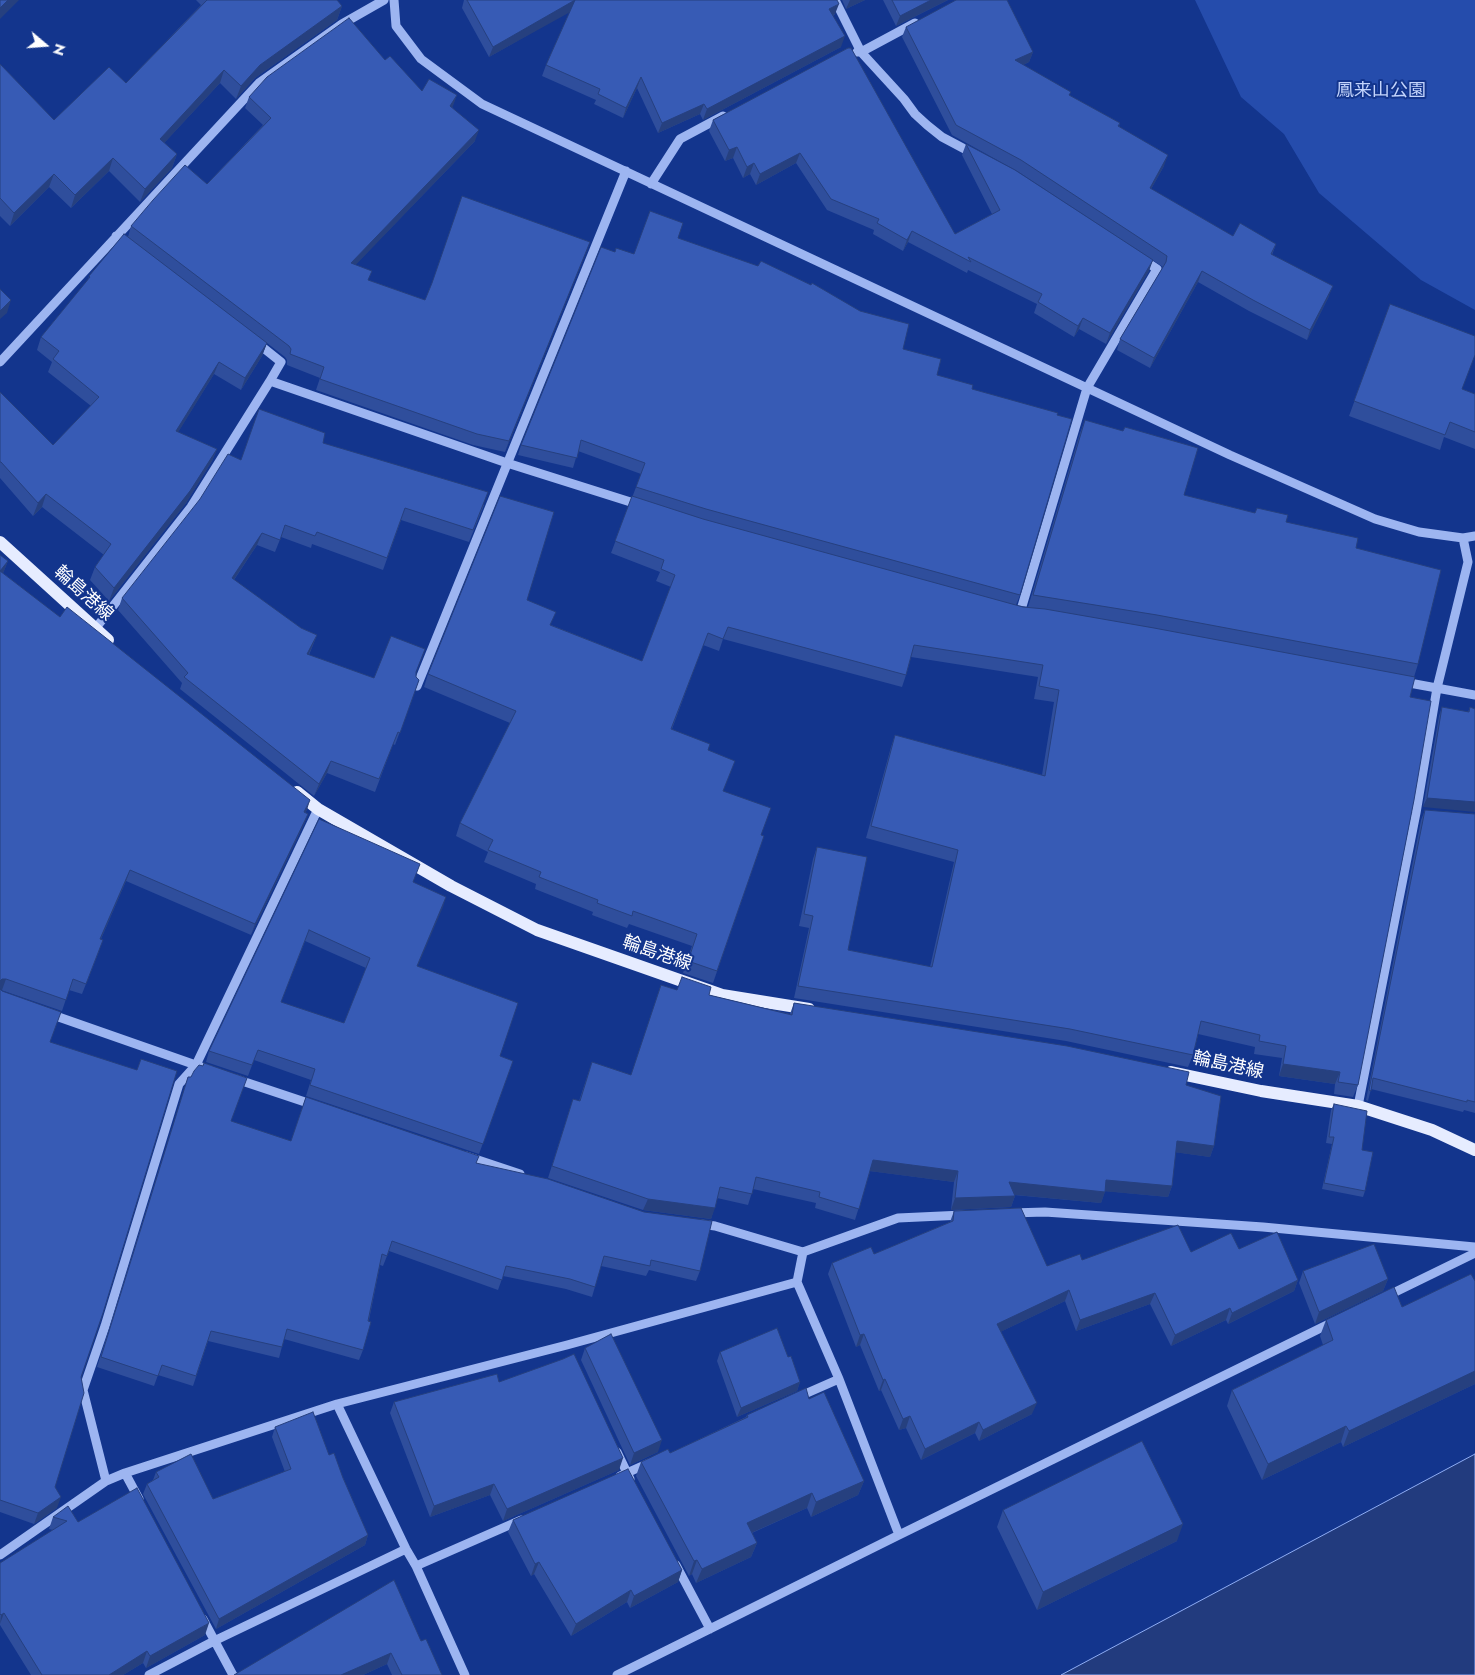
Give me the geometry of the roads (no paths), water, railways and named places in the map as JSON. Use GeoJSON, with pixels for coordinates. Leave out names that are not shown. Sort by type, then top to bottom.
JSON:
{"type":"FeatureCollection","features":[{"type":"Feature","properties":{"kind":"main road","name":"輪島港線"},"geometry":{"type":"LineString","coordinates":[[0,542],[117,648]]}},
{"type":"Feature","properties":{"kind":"main road","name":"輪島港線"},"geometry":{"type":"LineString","coordinates":[[288,784],[318,809],[452,886],[538,930],[722,995],[818,1010]]}},
{"type":"Feature","properties":{"kind":"main road","name":"輪島港線"},"geometry":{"type":"LineString","coordinates":[[1158,1069],[1261,1091],[1358,1106],[1432,1130],[1475,1150]]}},
{"type":"Feature","properties":{"kind":"street"},"geometry":{"type":"LineString","coordinates":[[0,362],[258,83],[342,24],[384,0]]}},
{"type":"Feature","properties":{"kind":"street"},"geometry":{"type":"LineString","coordinates":[[394,0],[396,26],[421,58],[440,75],[482,104],[1230,455],[1375,519],[1419,532],[1464,538],[1475,536]]}},
{"type":"Feature","properties":{"kind":"street"},"geometry":{"type":"LineString","coordinates":[[835,0],[856,52],[926,125],[982,159]]}},
{"type":"Feature","properties":{"kind":"street"},"geometry":{"type":"LineString","coordinates":[[856,52],[926,17]]}},
{"type":"Feature","properties":{"kind":"street"},"geometry":{"type":"LineString","coordinates":[[651,184],[680,140],[731,112]]}},
{"type":"Feature","properties":{"kind":"street"},"geometry":{"type":"LineString","coordinates":[[416,686],[626,171]]}},
{"type":"Feature","properties":{"kind":"street"},"geometry":{"type":"LineString","coordinates":[[116,236],[139,254]]}},
{"type":"Feature","properties":{"kind":"street"},"geometry":{"type":"LineString","coordinates":[[1019,612],[1088,388],[1157,269],[1133,254]]}},
{"type":"Feature","properties":{"kind":"street"},"geometry":{"type":"LineString","coordinates":[[94,629],[191,507],[281,362],[250,337]]}},
{"type":"Feature","properties":{"kind":"street"},"geometry":{"type":"LineString","coordinates":[[270,381],[645,507]]}},
{"type":"Feature","properties":{"kind":"street"},"geometry":{"type":"LineString","coordinates":[[1358,1106],[1416,813],[1437,688],[1468,562],[1464,538]]}},
{"type":"Feature","properties":{"kind":"street"},"geometry":{"type":"LineString","coordinates":[[1399,681],[1475,695]]}},
{"type":"Feature","properties":{"kind":"street"},"geometry":{"type":"LineString","coordinates":[[106,1481],[83,1390],[106,1326],[180,1084],[196,1065],[318,809]]}},
{"type":"Feature","properties":{"kind":"street"},"geometry":{"type":"LineString","coordinates":[[1416,813],[1426,814]]}},
{"type":"Feature","properties":{"kind":"street"},"geometry":{"type":"LineString","coordinates":[[37,1009],[323,1108]]}},
{"type":"Feature","properties":{"kind":"street"},"geometry":{"type":"LineString","coordinates":[[460,1154],[533,1179]]}},
{"type":"Feature","properties":{"kind":"street"},"geometry":{"type":"LineString","coordinates":[[1006,1214],[1045,1212],[1253,1226],[1475,1247]]}},
{"type":"Feature","properties":{"kind":"street"},"geometry":{"type":"LineString","coordinates":[[688,1222],[715,1226],[802,1252],[898,1218],[976,1215]]}},
{"type":"Feature","properties":{"kind":"street"},"geometry":{"type":"LineString","coordinates":[[802,1252],[797,1282],[839,1379],[899,1535]]}},
{"type":"Feature","properties":{"kind":"street"},"geometry":{"type":"LineString","coordinates":[[1378,1301],[1475,1253]]}},
{"type":"Feature","properties":{"kind":"street"},"geometry":{"type":"LineString","coordinates":[[0,1555],[106,1481],[125,1473],[337,1404],[569,1349],[797,1282]]}},
{"type":"Feature","properties":{"kind":"street"},"geometry":{"type":"LineString","coordinates":[[617,1675],[1342,1318]]}},
{"type":"Feature","properties":{"kind":"street"},"geometry":{"type":"LineString","coordinates":[[786,1402],[839,1379]]}},
{"type":"Feature","properties":{"kind":"street"},"geometry":{"type":"LineString","coordinates":[[337,1404],[406,1550],[416,1566],[465,1675]]}},
{"type":"Feature","properties":{"kind":"street"},"geometry":{"type":"LineString","coordinates":[[615,1448],[636,1491]]}},
{"type":"Feature","properties":{"kind":"street"},"geometry":{"type":"LineString","coordinates":[[609,1481],[662,1458]]}},
{"type":"Feature","properties":{"kind":"street"},"geometry":{"type":"LineString","coordinates":[[125,1473],[144,1508]]}},
{"type":"Feature","properties":{"kind":"street"},"geometry":{"type":"LineString","coordinates":[[416,1566],[530,1516]]}},
{"type":"Feature","properties":{"kind":"street"},"geometry":{"type":"LineString","coordinates":[[149,1675],[214,1641],[406,1550]]}},
{"type":"Feature","properties":{"kind":"street"},"geometry":{"type":"LineString","coordinates":[[673,1560],[710,1629]]}},
{"type":"Feature","properties":{"kind":"street"},"geometry":{"type":"LineString","coordinates":[[200,1614],[232,1675]]}},
{"type":"Feature","properties":{"kind":"park label","name":"鳳来山公園"},"geometry":{"type":"Point","coordinates":[1381,92]}}]}
